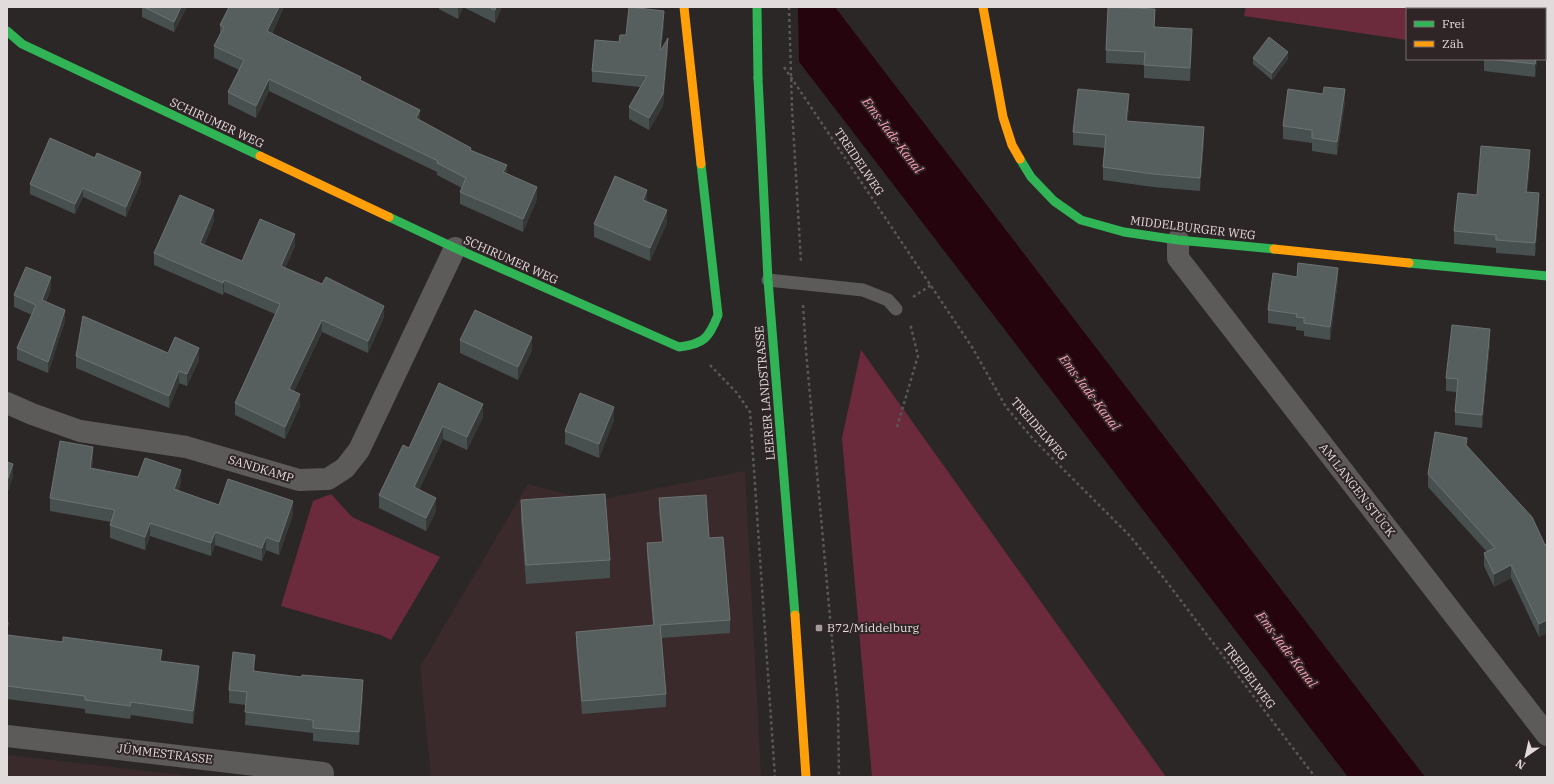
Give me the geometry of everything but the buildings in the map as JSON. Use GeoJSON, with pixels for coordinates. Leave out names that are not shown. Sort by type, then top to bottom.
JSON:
{"type":"FeatureCollection","features":[{"type":"Feature","properties":{"kind":"street"},"geometry":{"type":"LineString","coordinates":[[684,7],[718,315],[712,330],[704,341],[692,346]]}},
{"type":"Feature","properties":{"kind":"street","name":"LEERER LANDSTRASSE"},"geometry":{"type":"LineString","coordinates":[[757,7],[758,78],[768,280],[796,628],[806,777]]}},
{"type":"Feature","properties":{"kind":"street","name":"MIDDELBURGER WEG"},"geometry":{"type":"LineString","coordinates":[[982,7],[986,21],[1003,117],[1012,145],[1031,177],[1054,201],[1081,220],[1124,232],[1178,240],[1547,273]]}},
{"type":"Feature","properties":{"kind":"street","name":"SCHIRUMER WEG"},"geometry":{"type":"LineString","coordinates":[[7,31],[22,44],[456,248],[679,347],[692,346]]}},
{"type":"Feature","properties":{"kind":"street","name":"AM LANGEN STÜCK"},"geometry":{"type":"LineString","coordinates":[[1178,240],[1178,258],[1547,735]]}},
{"type":"Feature","properties":{"kind":"street","name":"SANDKAMP"},"geometry":{"type":"LineString","coordinates":[[7,403],[32,414],[80,431],[186,446],[299,480],[328,479],[345,468],[359,450],[456,248]]}},
{"type":"Feature","properties":{"kind":"street","name":"JÜMMESTRASSE"},"geometry":{"type":"LineString","coordinates":[[7,736],[323,773]]}},
{"type":"Feature","properties":{"kind":"lane"},"geometry":{"type":"LineString","coordinates":[[768,280],[863,290],[888,300],[896,309]]}},
{"type":"Feature","properties":{"kind":"path"},"geometry":{"type":"LineString","coordinates":[[789,7],[792,108],[806,351],[838,706],[839,777]]}},
{"type":"Feature","properties":{"kind":"path","name":"TREIDELWEG"},"geometry":{"type":"LineString","coordinates":[[784,67],[968,341],[1006,407],[1034,440],[1130,536],[1315,777]]}},
{"type":"Feature","properties":{"kind":"path"},"geometry":{"type":"LineString","coordinates":[[896,309],[910,323],[918,356],[897,428]]}},
{"type":"Feature","properties":{"kind":"path"},"geometry":{"type":"LineString","coordinates":[[692,346],[737,393],[750,412],[775,777]]}},
{"type":"Feature","properties":{"kind":"shaded area"},"geometry":{"type":"Polygon","coordinates":[[[1246,7],[1415,7],[1406,8],[1406,40],[1244,16],[1246,7]]]}},
{"type":"Feature","properties":{"kind":"shaded area"},"geometry":{"type":"Polygon","coordinates":[[[861,350],[1166,777],[872,777],[842,438],[861,350]]]}},
{"type":"Feature","properties":{"kind":"shaded area"},"geometry":{"type":"Polygon","coordinates":[[[745,471],[761,777],[431,777],[420,667],[528,484],[593,501],[745,471]]]}},
{"type":"Feature","properties":{"kind":"shaded area"},"geometry":{"type":"Polygon","coordinates":[[[331,494],[352,517],[440,557],[391,640],[381,635],[281,606],[313,501],[331,494]]]}},
{"type":"Feature","properties":{"kind":"shaded area"},"geometry":{"type":"Polygon","coordinates":[[[7,755],[200,777],[7,777],[7,755]]]}},
{"type":"Feature","properties":{"kind":"water","name":"Ems-Jade-Kanal"},"geometry":{"type":"Polygon","coordinates":[[[757,7],[835,7],[1425,777],[1348,777],[757,7]]]}},
{"type":"Feature","properties":{"kind":"pier"},"geometry":{"type":"Polygon","coordinates":[[[755,7],[798,7],[799,64],[756,8],[755,7]]]}},
{"type":"Feature","properties":{"kind":"traffic: fast"},"geometry":{"type":"LineString","coordinates":[[757,7],[758,78]]}},
{"type":"Feature","properties":{"kind":"traffic: fast"},"geometry":{"type":"LineString","coordinates":[[7,31],[22,44],[260,156]]}},
{"type":"Feature","properties":{"kind":"traffic: fast"},"geometry":{"type":"LineString","coordinates":[[758,78],[768,280],[795,615]]}},
{"type":"Feature","properties":{"kind":"traffic: fast"},"geometry":{"type":"LineString","coordinates":[[1020,159],[1031,177],[1054,201],[1081,220],[1124,232],[1178,240],[1274,249]]}},
{"type":"Feature","properties":{"kind":"traffic: fast"},"geometry":{"type":"LineString","coordinates":[[389,217],[455,248],[679,347],[687,346],[700,342],[712,329],[718,315],[701,164]]}},
{"type":"Feature","properties":{"kind":"traffic: fast"},"geometry":{"type":"LineString","coordinates":[[1409,263],[1547,276]]}},
{"type":"Feature","properties":{"kind":"traffic: slow"},"geometry":{"type":"LineString","coordinates":[[684,7],[701,164]]}},
{"type":"Feature","properties":{"kind":"traffic: slow"},"geometry":{"type":"LineString","coordinates":[[983,7],[1003,117],[1012,145],[1020,159]]}},
{"type":"Feature","properties":{"kind":"traffic: slow"},"geometry":{"type":"LineString","coordinates":[[260,156],[389,217]]}},
{"type":"Feature","properties":{"kind":"traffic: slow"},"geometry":{"type":"LineString","coordinates":[[1274,249],[1409,263]]}},
{"type":"Feature","properties":{"kind":"traffic: slow"},"geometry":{"type":"LineString","coordinates":[[795,615],[806,777]]}},
{"type":"Feature","properties":{"kind":"place","name":"B72/Middelburg"},"geometry":{"type":"Point","coordinates":[819,628]}}]}
